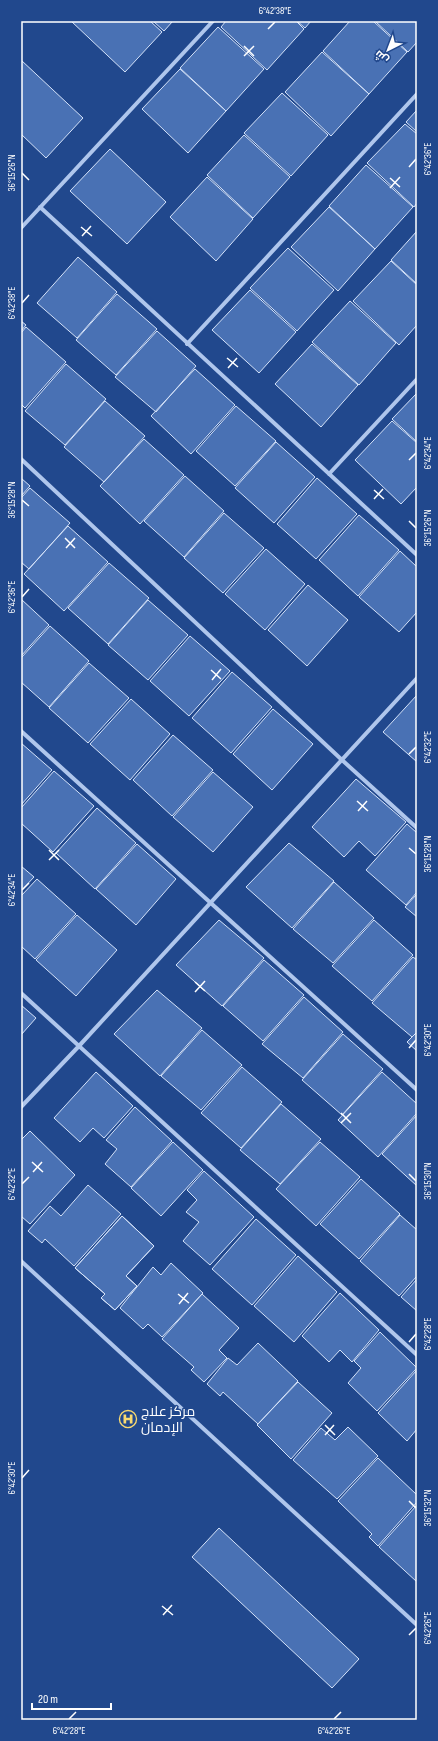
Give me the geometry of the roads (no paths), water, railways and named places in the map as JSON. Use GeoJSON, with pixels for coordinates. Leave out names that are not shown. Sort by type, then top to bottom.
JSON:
{"type":"FeatureCollection","features":[{"type":"Feature","properties":{"kind":"street"},"geometry":{"type":"LineString","coordinates":[[21,228],[213,21]]}},
{"type":"Feature","properties":{"kind":"street"},"geometry":{"type":"LineString","coordinates":[[187,344],[417,94]]}},
{"type":"Feature","properties":{"kind":"street"},"geometry":{"type":"LineString","coordinates":[[40,207],[417,555]]}},
{"type":"Feature","properties":{"kind":"street"},"geometry":{"type":"LineString","coordinates":[[329,474],[417,379]]}},
{"type":"Feature","properties":{"kind":"street"},"geometry":{"type":"LineString","coordinates":[[21,458],[342,760],[417,828]]}},
{"type":"Feature","properties":{"kind":"street"},"geometry":{"type":"LineString","coordinates":[[21,1107],[79,1046],[417,678]]}},
{"type":"Feature","properties":{"kind":"street"},"geometry":{"type":"LineString","coordinates":[[21,731],[417,1090]]}},
{"type":"Feature","properties":{"kind":"street"},"geometry":{"type":"LineString","coordinates":[[21,994],[417,1355]]}},
{"type":"Feature","properties":{"kind":"street"},"geometry":{"type":"LineString","coordinates":[[21,1261],[417,1625]]}},
{"type":"Feature","properties":{"kind":"place","name":"مركز علاج الإدمان"},"geometry":{"type":"Point","coordinates":[128,1419]}}]}
